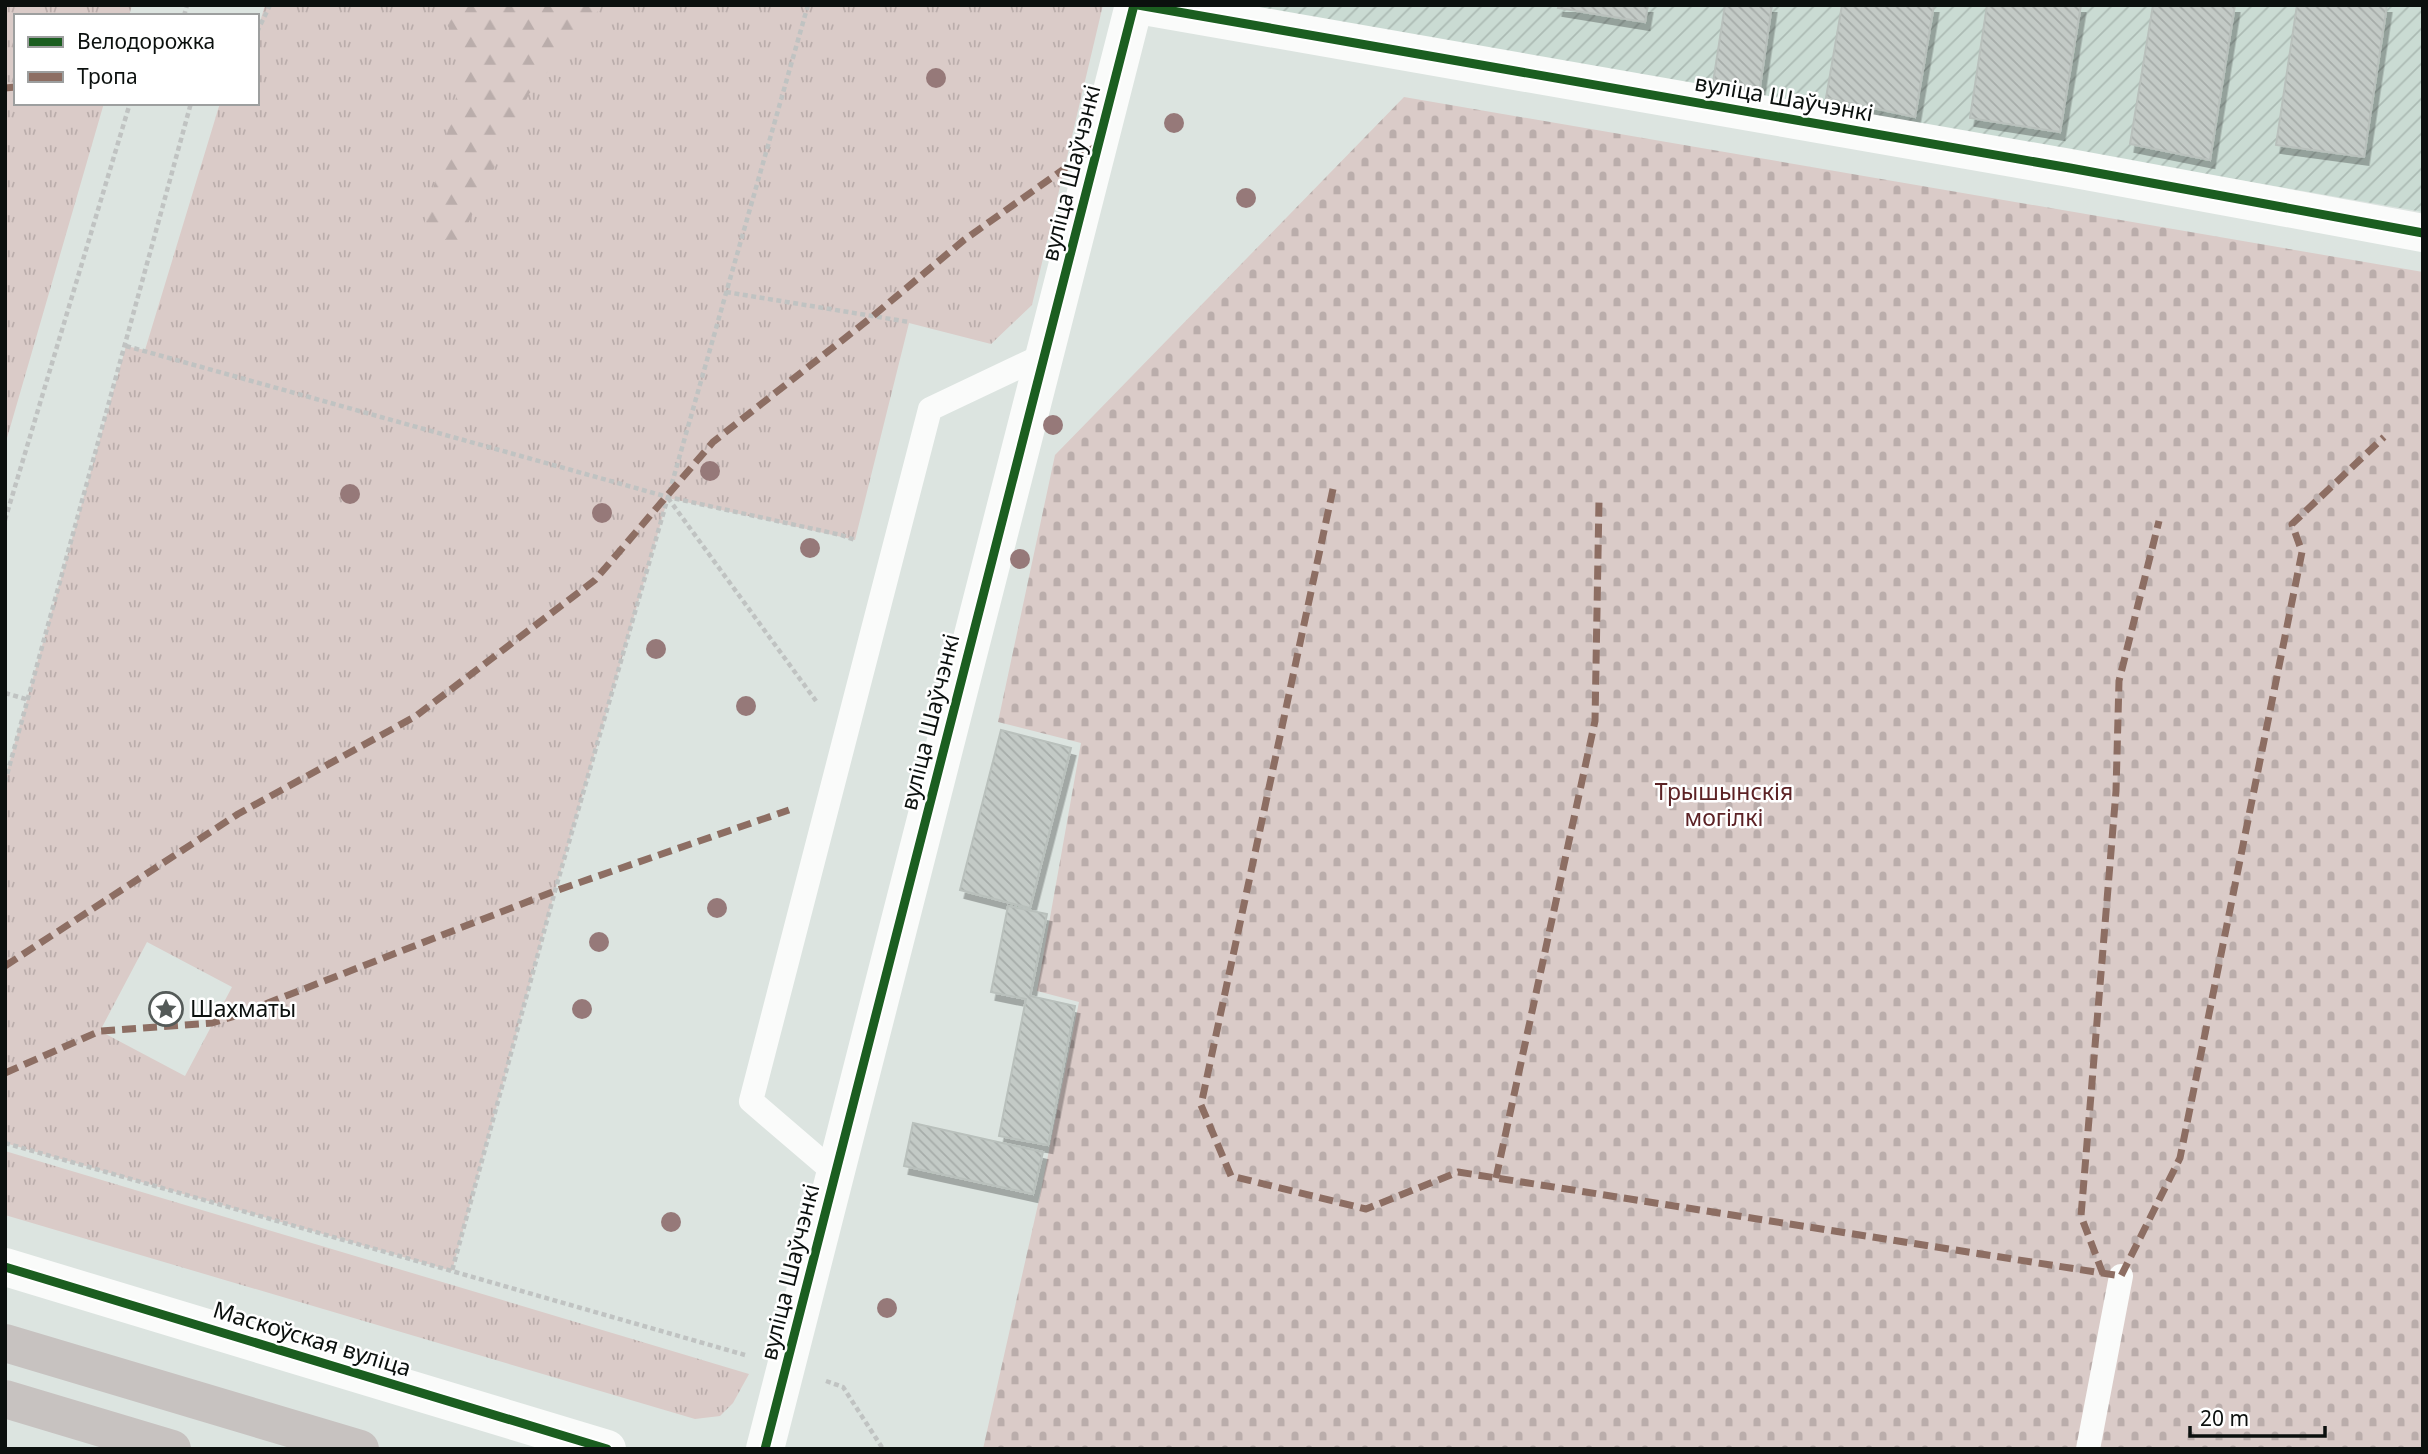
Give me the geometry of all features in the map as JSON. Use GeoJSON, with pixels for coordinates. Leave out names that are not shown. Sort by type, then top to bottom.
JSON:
{"type":"FeatureCollection","features":[{"type":"Feature","properties":{"kind":"main road"},"geometry":{"type":"LineString","coordinates":[[5,1343],[360,1449]]}},
{"type":"Feature","properties":{"kind":"main road"},"geometry":{"type":"LineString","coordinates":[[5,1399],[172,1449]]}},
{"type":"Feature","properties":{"kind":"street","name":"вуліца Шаўчэнкі"},"geometry":{"type":"LineString","coordinates":[[765,1449],[1136,5],[1184,9],[2070,167],[2423,233]]}},
{"type":"Feature","properties":{"kind":"street","name":"Маскоўская вуліца"},"geometry":{"type":"LineString","coordinates":[[5,1267],[607,1449]]}},
{"type":"Feature","properties":{"kind":"lane"},"geometry":{"type":"LineString","coordinates":[[835,1173],[751,1101],[930,409],[1044,355]]}},
{"type":"Feature","properties":{"kind":"lane"},"geometry":{"type":"LineString","coordinates":[[2088,1449],[2121,1276]]}},
{"type":"Feature","properties":{"kind":"path"},"geometry":{"type":"LineString","coordinates":[[259,28],[270,5]]}},
{"type":"Feature","properties":{"kind":"path"},"geometry":{"type":"LineString","coordinates":[[452,1271],[555,891],[808,5]]}},
{"type":"Feature","properties":{"kind":"path"},"geometry":{"type":"LineString","coordinates":[[5,520],[129,105]]}},
{"type":"Feature","properties":{"kind":"path"},"geometry":{"type":"LineString","coordinates":[[5,782],[190,105]]}},
{"type":"Feature","properties":{"kind":"path"},"geometry":{"type":"LineString","coordinates":[[726,292],[909,323]]}},
{"type":"Feature","properties":{"kind":"path"},"geometry":{"type":"LineString","coordinates":[[126,345],[668,497],[855,540]]}},
{"type":"Feature","properties":{"kind":"path"},"geometry":{"type":"LineString","coordinates":[[668,497],[816,701]]}},
{"type":"Feature","properties":{"kind":"path"},"geometry":{"type":"LineString","coordinates":[[5,693],[29,700]]}},
{"type":"Feature","properties":{"kind":"path"},"geometry":{"type":"LineString","coordinates":[[5,1143],[786,1366],[843,1387],[883,1449]]}},
{"type":"Feature","properties":{"kind":"shaded area"},"geometry":{"type":"Polygon","coordinates":[[[1237,5],[2423,5],[2423,212],[1237,5]]]}},
{"type":"Feature","properties":{"kind":"green space"},"geometry":{"type":"Polygon","coordinates":[[[5,5],[132,5],[130,14],[14,14],[14,105],[103,105],[5,445],[5,5]]]}},
{"type":"Feature","properties":{"kind":"green space"},"geometry":{"type":"Polygon","coordinates":[[[265,5],[1103,5],[1032,305],[991,344],[909,323],[855,540],[668,498],[555,891],[452,1271],[5,1143],[5,778],[126,346],[145,350],[219,105],[259,105],[259,25],[265,5]],[[147,942],[100,1031],[185,1076],[232,987],[147,942]]]}},
{"type":"Feature","properties":{"kind":"green space"},"geometry":{"type":"Polygon","coordinates":[[[436,5],[603,5],[529,94],[458,245],[423,229],[466,58],[436,5]]]}},
{"type":"Feature","properties":{"kind":"green space","name":"Трышынскія могілкі"},"geometry":{"type":"Polygon","coordinates":[[[1404,97],[2423,272],[2423,1449],[983,1449],[1039,1200],[1079,1002],[1037,991],[1081,743],[998,722],[1055,455],[1404,97]]]}},
{"type":"Feature","properties":{"kind":"green space"},"geometry":{"type":"Polygon","coordinates":[[[5,1151],[749,1374],[733,1403],[720,1416],[695,1419],[5,1215],[5,1151]]]}},
{"type":"Feature","properties":{"kind":"building"},"geometry":{"type":"Polygon","coordinates":[[[1559,5],[1648,5],[1645,22],[1558,8],[1559,5]]]}},
{"type":"Feature","properties":{"kind":"building"},"geometry":{"type":"Polygon","coordinates":[[[1725,5],[1772,5],[1759,94],[1712,89],[1725,5]]]}},
{"type":"Feature","properties":{"kind":"building"},"geometry":{"type":"Polygon","coordinates":[[[1842,5],[1934,5],[1915,117],[1826,98],[1842,5]]]}},
{"type":"Feature","properties":{"kind":"building"},"geometry":{"type":"Polygon","coordinates":[[[1987,5],[2081,5],[2060,132],[1970,118],[1987,5]]]}},
{"type":"Feature","properties":{"kind":"building"},"geometry":{"type":"Polygon","coordinates":[[[2153,5],[2235,5],[2210,160],[2130,144],[2153,5]]]}},
{"type":"Feature","properties":{"kind":"building"},"geometry":{"type":"Polygon","coordinates":[[[2297,5],[2387,5],[2364,157],[2276,145],[2297,5]]]}},
{"type":"Feature","properties":{"kind":"building"},"geometry":{"type":"Polygon","coordinates":[[[1001,730],[1071,748],[1030,908],[960,890],[1001,730]]]}},
{"type":"Feature","properties":{"kind":"building"},"geometry":{"type":"Polygon","coordinates":[[[1008,906],[1047,914],[1030,996],[1075,1006],[1048,1145],[999,1136],[1026,999],[991,992],[1008,906]]]}},
{"type":"Feature","properties":{"kind":"building"},"geometry":{"type":"Polygon","coordinates":[[[913,1123],[1043,1152],[1033,1194],[904,1166],[913,1123]]]}},
{"type":"Feature","properties":{"kind":"marked path"},"geometry":{"type":"LineString","coordinates":[[5,88],[14,87]]}},
{"type":"Feature","properties":{"kind":"marked path"},"geometry":{"type":"LineString","coordinates":[[5,966],[238,814],[416,716],[595,580],[713,442],[873,316],[964,240],[1099,144]]}},
{"type":"Feature","properties":{"kind":"marked path"},"geometry":{"type":"LineString","coordinates":[[1333,489],[1201,1105],[1231,1176],[1366,1209],[1458,1172],[2121,1276],[2180,1158],[2302,552],[2292,524],[2384,437]]}},
{"type":"Feature","properties":{"kind":"marked path"},"geometry":{"type":"LineString","coordinates":[[1496,1178],[1595,721],[1599,500]]}},
{"type":"Feature","properties":{"kind":"marked path"},"geometry":{"type":"LineString","coordinates":[[2103,1274],[2081,1216],[2116,791],[2119,681],[2159,521]]}},
{"type":"Feature","properties":{"kind":"marked path"},"geometry":{"type":"LineString","coordinates":[[5,1073],[100,1031],[212,1023],[232,1017],[555,891],[789,810]]}},
{"type":"Feature","properties":{"kind":"cycle path"},"geometry":{"type":"LineString","coordinates":[[765,1449],[1134,5]]}},
{"type":"Feature","properties":{"kind":"cycle path"},"geometry":{"type":"LineString","coordinates":[[1138,5],[2070,168],[2423,233]]}},
{"type":"Feature","properties":{"kind":"cycle path"},"geometry":{"type":"LineString","coordinates":[[5,1267],[607,1449]]}},
{"type":"Feature","properties":{"kind":"place","name":"Шахматы"},"geometry":{"type":"Point","coordinates":[166,1009]}}]}
